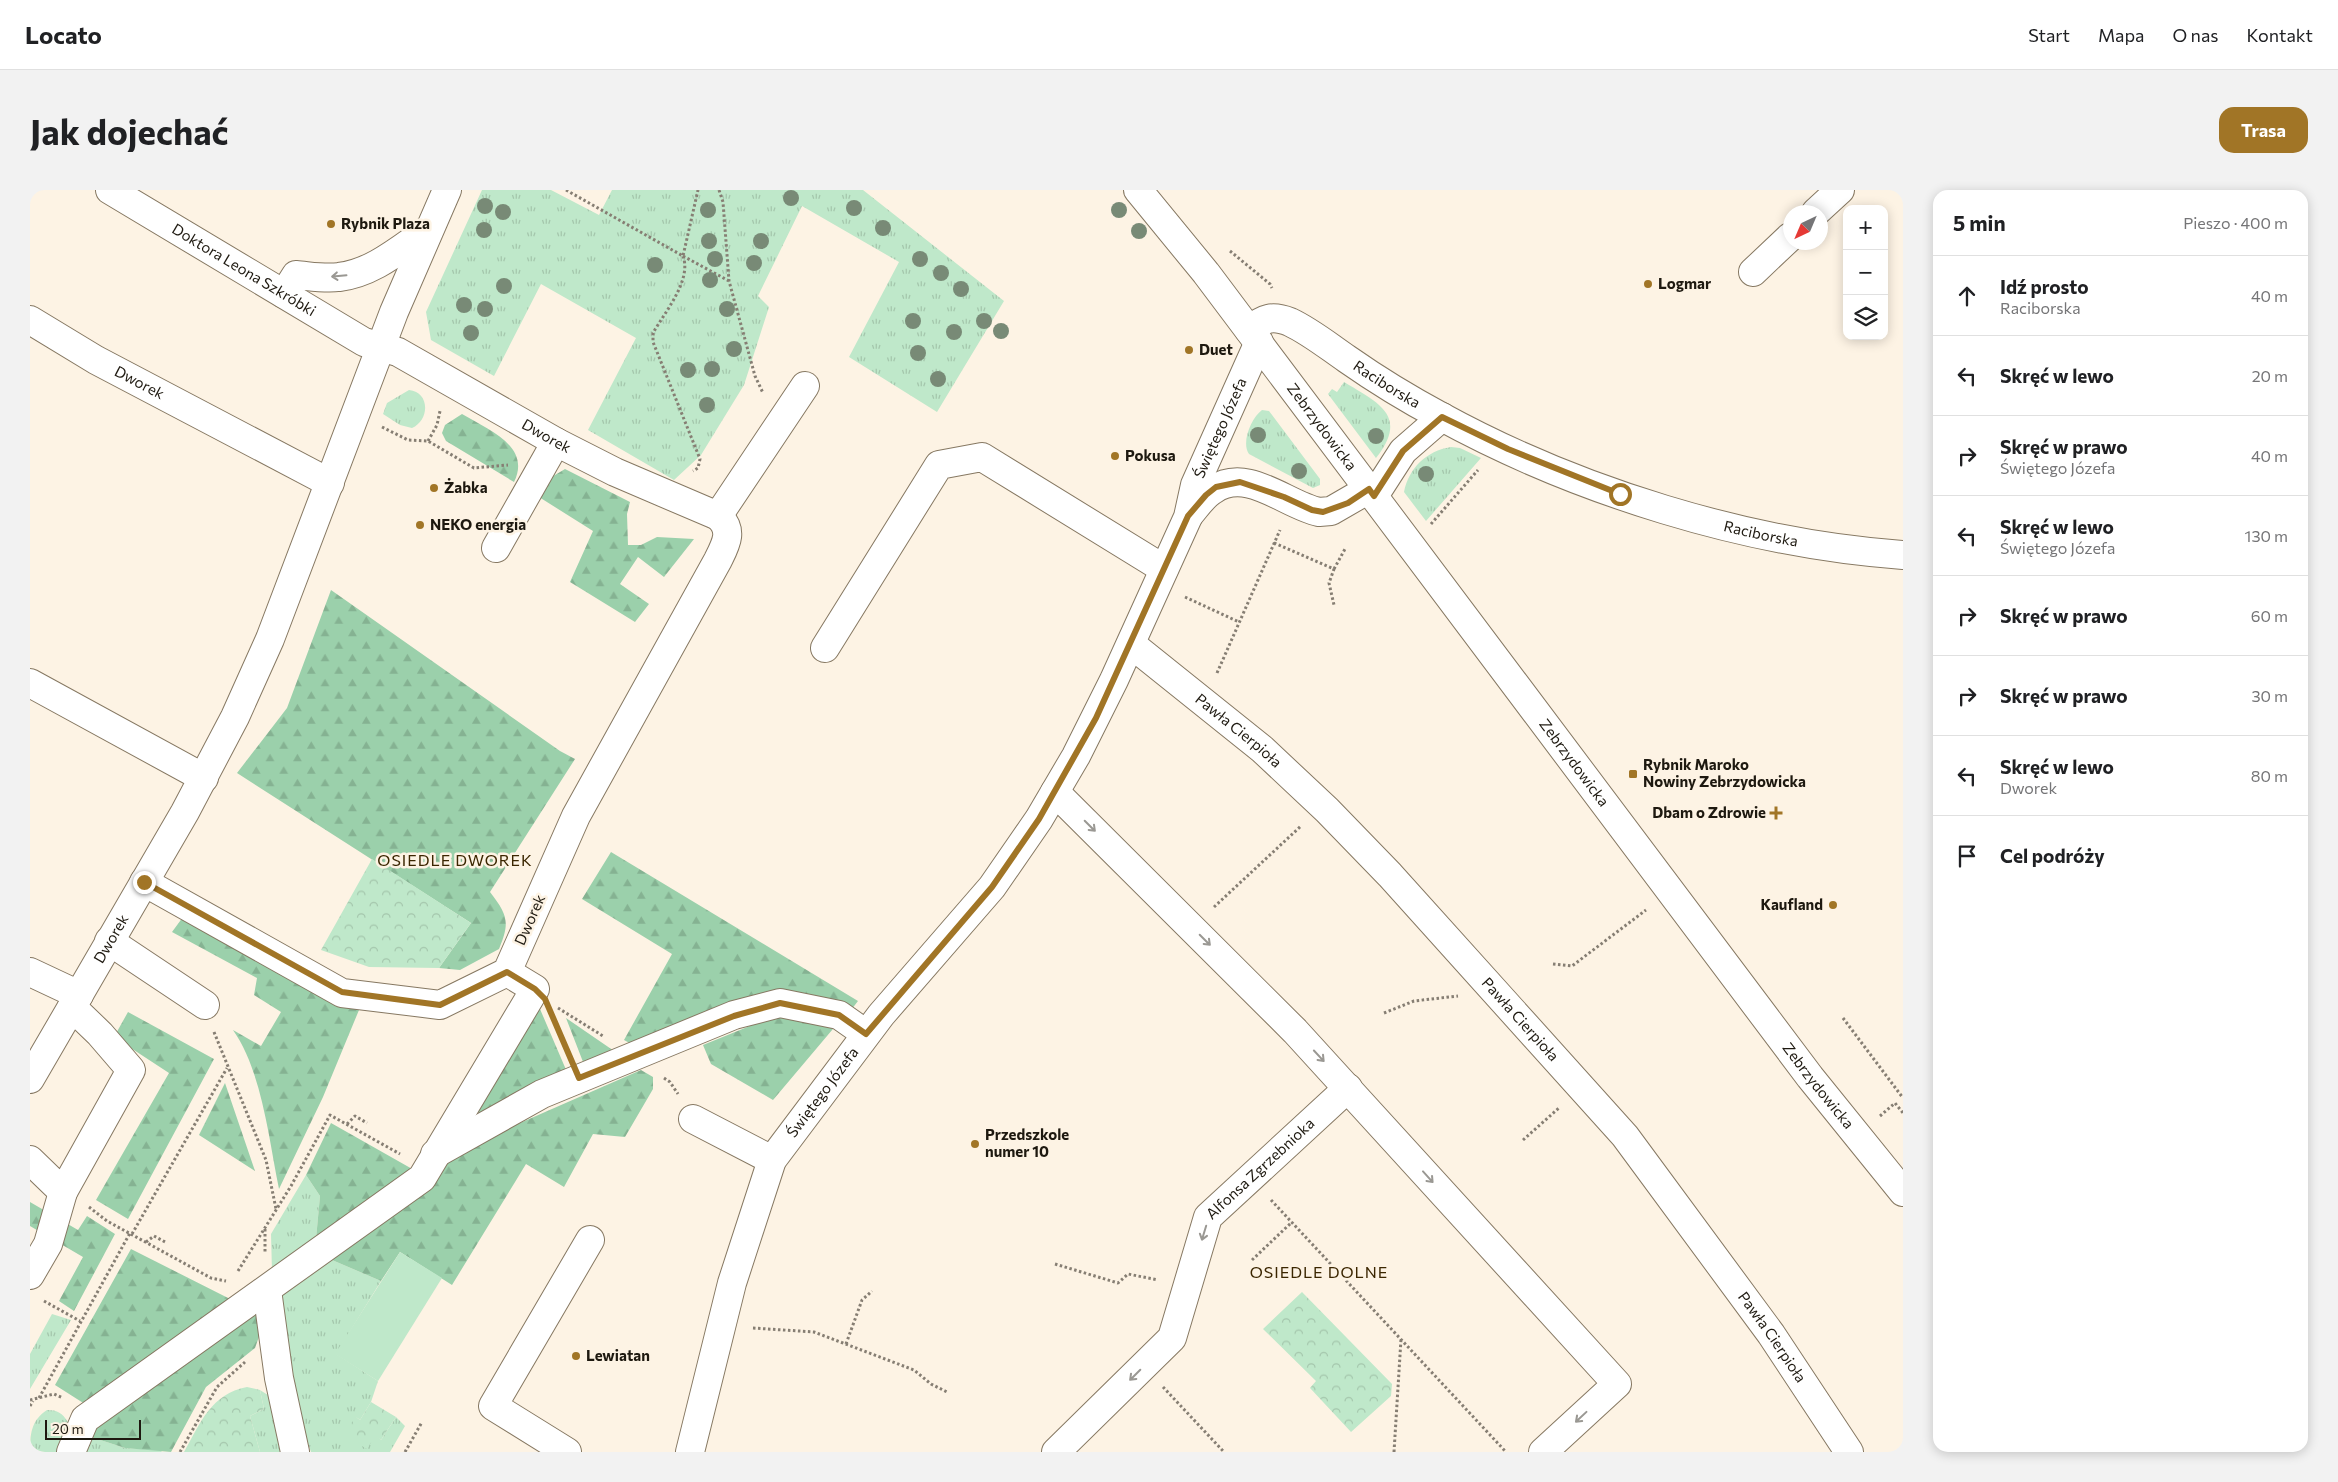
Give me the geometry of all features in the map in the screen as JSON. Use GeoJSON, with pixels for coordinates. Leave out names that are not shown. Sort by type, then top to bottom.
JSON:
{"type":"FeatureCollection","features":[{"type":"Feature","properties":{"kind":"street","name":"Doktora Leona Szkróbki"},"geometry":{"type":"LineString","coordinates":[[110,190],[290,285],[364,342],[381,348]]}},
{"type":"Feature","properties":{"kind":"street","name":"Dworek"},"geometry":{"type":"LineString","coordinates":[[30,1079],[204,778],[235,717],[265,652],[381,348],[446,190]]}},
{"type":"Feature","properties":{"kind":"street"},"geometry":{"type":"LineString","coordinates":[[1138,190],[1180,239],[1254,336]]}},
{"type":"Feature","properties":{"kind":"street"},"geometry":{"type":"LineString","coordinates":[[1824,205],[1840,190]]}},
{"type":"Feature","properties":{"kind":"street"},"geometry":{"type":"LineString","coordinates":[[290,285],[362,272],[428,230]]}},
{"type":"Feature","properties":{"kind":"street"},"geometry":{"type":"LineString","coordinates":[[1753,272],[1783,244]]}},
{"type":"Feature","properties":{"kind":"street","name":"Raciborska"},"geometry":{"type":"LineString","coordinates":[[1254,336],[1267,318],[1273,317],[1290,322],[1384,384],[1442,417],[1564,473],[1688,516],[1783,539],[1903,555]]}},
{"type":"Feature","properties":{"kind":"street","name":"Dworek"},"geometry":{"type":"LineString","coordinates":[[30,320],[105,365],[330,483]]}},
{"type":"Feature","properties":{"kind":"street","name":"Zebrzydowicka"},"geometry":{"type":"LineString","coordinates":[[1254,336],[1810,1077],[1903,1192]]}},
{"type":"Feature","properties":{"kind":"street","name":"Świętego Józefa"},"geometry":{"type":"LineString","coordinates":[[690,1452],[732,1283],[772,1160],[866,1034],[992,887],[1018,852],[1055,792],[1096,718],[1188,516],[1195,485],[1254,336]]}},
{"type":"Feature","properties":{"kind":"street","name":"Dworek"},"geometry":{"type":"LineString","coordinates":[[381,348],[398,352],[556,442],[615,472],[718,516],[724,521],[728,530],[727,542],[576,816],[507,972]]}},
{"type":"Feature","properties":{"kind":"street"},"geometry":{"type":"LineString","coordinates":[[718,516],[805,386]]}},
{"type":"Feature","properties":{"kind":"street"},"geometry":{"type":"LineString","coordinates":[[1372,493],[1403,451],[1442,417]]}},
{"type":"Feature","properties":{"kind":"street"},"geometry":{"type":"LineString","coordinates":[[496,548],[556,442]]}},
{"type":"Feature","properties":{"kind":"street"},"geometry":{"type":"LineString","coordinates":[[825,648],[939,465],[982,457],[1164,569]]}},
{"type":"Feature","properties":{"kind":"street","name":"Świętego Józefa"},"geometry":{"type":"LineString","coordinates":[[1188,516],[1213,489],[1234,482],[1251,484],[1319,512],[1331,511],[1372,493]]}},
{"type":"Feature","properties":{"kind":"street","name":"Pawła Cierpioła"},"geometry":{"type":"LineString","coordinates":[[1131,644],[1262,749],[1327,810],[1390,875],[1625,1136],[1760,1318],[1849,1452]]}},
{"type":"Feature","properties":{"kind":"street"},"geometry":{"type":"LineString","coordinates":[[30,683],[204,778]]}},
{"type":"Feature","properties":{"kind":"street"},"geometry":{"type":"LineString","coordinates":[[1055,792],[1289,1024],[1617,1384],[1543,1452]]}},
{"type":"Feature","properties":{"kind":"street"},"geometry":{"type":"LineString","coordinates":[[71,1452],[85,1418],[422,1178],[535,989],[507,972],[440,1005],[342,992],[144,882]]}},
{"type":"Feature","properties":{"kind":"street"},"geometry":{"type":"LineString","coordinates":[[109,941],[205,1005]]}},
{"type":"Feature","properties":{"kind":"street"},"geometry":{"type":"LineString","coordinates":[[30,972],[75,1001],[131,1070],[63,1192],[34,1287]]}},
{"type":"Feature","properties":{"kind":"street"},"geometry":{"type":"LineString","coordinates":[[431,1162],[542,1094],[734,1016],[780,1003],[839,1015],[866,1034]]}},
{"type":"Feature","properties":{"kind":"street","name":"Alfonsa Zgrzebnioka"},"geometry":{"type":"LineString","coordinates":[[1056,1452],[1172,1338],[1208,1217],[1348,1088]]}},
{"type":"Feature","properties":{"kind":"street"},"geometry":{"type":"LineString","coordinates":[[693,1118],[772,1160]]}},
{"type":"Feature","properties":{"kind":"street"},"geometry":{"type":"LineString","coordinates":[[30,1160],[63,1192]]}},
{"type":"Feature","properties":{"kind":"street"},"geometry":{"type":"LineString","coordinates":[[567,1452],[493,1406],[590,1240]]}},
{"type":"Feature","properties":{"kind":"street"},"geometry":{"type":"LineString","coordinates":[[266,1290],[286,1417],[295,1452]]}},
{"type":"Feature","properties":{"kind":"path"},"geometry":{"type":"LineString","coordinates":[[566,190],[730,281]]}},
{"type":"Feature","properties":{"kind":"path"},"geometry":{"type":"LineString","coordinates":[[690,472],[698,468],[700,459],[653,342],[653,333],[681,283],[686,265],[683,256],[698,190]]}},
{"type":"Feature","properties":{"kind":"path"},"geometry":{"type":"LineString","coordinates":[[719,190],[723,202],[730,281],[755,376],[778,427]]}},
{"type":"Feature","properties":{"kind":"path"},"geometry":{"type":"LineString","coordinates":[[1227,249],[1270,284],[1290,322]]}},
{"type":"Feature","properties":{"kind":"path"},"geometry":{"type":"LineString","coordinates":[[428,441],[437,425],[442,407]]}},
{"type":"Feature","properties":{"kind":"path"},"geometry":{"type":"LineString","coordinates":[[376,424],[408,440],[428,441],[474,468],[513,465]]}},
{"type":"Feature","properties":{"kind":"path"},"geometry":{"type":"LineString","coordinates":[[1425,530],[1480,468]]}},
{"type":"Feature","properties":{"kind":"path"},"geometry":{"type":"LineString","coordinates":[[1201,702],[1208,692],[1280,528]]}},
{"type":"Feature","properties":{"kind":"path"},"geometry":{"type":"LineString","coordinates":[[1274,543],[1334,569]]}},
{"type":"Feature","properties":{"kind":"path"},"geometry":{"type":"LineString","coordinates":[[1334,605],[1329,583],[1345,549]]}},
{"type":"Feature","properties":{"kind":"path"},"geometry":{"type":"LineString","coordinates":[[1181,595],[1239,622]]}},
{"type":"Feature","properties":{"kind":"path"},"geometry":{"type":"LineString","coordinates":[[1192,927],[1296,830],[1327,810]]}},
{"type":"Feature","properties":{"kind":"path"},"geometry":{"type":"LineString","coordinates":[[1553,964],[1572,966],[1648,909]]}},
{"type":"Feature","properties":{"kind":"path"},"geometry":{"type":"LineString","coordinates":[[535,989],[545,999],[579,1078]]}},
{"type":"Feature","properties":{"kind":"path"},"geometry":{"type":"LineString","coordinates":[[1384,1013],[1414,1001],[1494,992]]}},
{"type":"Feature","properties":{"kind":"path"},"geometry":{"type":"LineString","coordinates":[[205,1005],[227,1068],[244,1103],[266,1160],[276,1210]]}},
{"type":"Feature","properties":{"kind":"path"},"geometry":{"type":"LineString","coordinates":[[1842,1018],[1903,1098]]}},
{"type":"Feature","properties":{"kind":"path"},"geometry":{"type":"LineString","coordinates":[[39,1398],[80,1321],[227,1068]]}},
{"type":"Feature","properties":{"kind":"path"},"geometry":{"type":"LineString","coordinates":[[1523,1140],[1566,1102]]}},
{"type":"Feature","properties":{"kind":"path"},"geometry":{"type":"LineString","coordinates":[[1882,1114],[1895,1103],[1903,1113]]}},
{"type":"Feature","properties":{"kind":"path"},"geometry":{"type":"LineString","coordinates":[[236,1274],[276,1210],[330,1115],[431,1162]]}},
{"type":"Feature","properties":{"kind":"path"},"geometry":{"type":"LineString","coordinates":[[347,1124],[355,1116],[367,1123]]}},
{"type":"Feature","properties":{"kind":"path"},"geometry":{"type":"LineString","coordinates":[[1250,1178],[1506,1452]]}},
{"type":"Feature","properties":{"kind":"path"},"geometry":{"type":"LineString","coordinates":[[63,1192],[131,1234],[211,1278],[231,1282]]}},
{"type":"Feature","properties":{"kind":"path"},"geometry":{"type":"LineString","coordinates":[[1252,1260],[1292,1222]]}},
{"type":"Feature","properties":{"kind":"path"},"geometry":{"type":"LineString","coordinates":[[146,1242],[154,1236],[167,1243]]}},
{"type":"Feature","properties":{"kind":"path"},"geometry":{"type":"LineString","coordinates":[[1056,1264],[1118,1283],[1128,1274]]}},
{"type":"Feature","properties":{"kind":"path"},"geometry":{"type":"LineString","coordinates":[[34,1287],[80,1321]]}},
{"type":"Feature","properties":{"kind":"path"},"geometry":{"type":"LineString","coordinates":[[846,1344],[862,1300],[872,1291]]}},
{"type":"Feature","properties":{"kind":"path"},"geometry":{"type":"LineString","coordinates":[[749,1328],[814,1332],[914,1370],[931,1384],[947,1392]]}},
{"type":"Feature","properties":{"kind":"path"},"geometry":{"type":"LineString","coordinates":[[1394,1452],[1401,1339]]}},
{"type":"Feature","properties":{"kind":"path"},"geometry":{"type":"LineString","coordinates":[[180,1452],[217,1387],[248,1360],[274,1346]]}},
{"type":"Feature","properties":{"kind":"path"},"geometry":{"type":"LineString","coordinates":[[1143,1366],[1224,1452]]}},
{"type":"Feature","properties":{"kind":"path"},"geometry":{"type":"LineString","coordinates":[[30,1406],[33,1400]]}},
{"type":"Feature","properties":{"kind":"path"},"geometry":{"type":"LineString","coordinates":[[405,1452],[422,1422]]}},
{"type":"Feature","properties":{"kind":"green space"},"geometry":{"type":"Polygon","coordinates":[[[482,190],[551,190],[599,215],[612,190],[863,190],[1004,301],[937,412],[849,357],[899,262],[802,206],[758,296],[769,307],[744,385],[701,455],[674,480],[588,430],[636,338],[541,284],[494,376],[431,340],[426,312],[482,190]]]}},
{"type":"Feature","properties":{"kind":"green space"},"geometry":{"type":"Polygon","coordinates":[[[1344,382],[1378,404],[1386,412],[1390,421],[1390,431],[1386,444],[1376,458],[1328,394],[1332,389],[1337,392],[1344,382]]]}},
{"type":"Feature","properties":{"kind":"green space"},"geometry":{"type":"Polygon","coordinates":[[[409,390],[421,396],[425,407],[422,419],[412,428],[400,425],[383,414],[387,403],[409,390]]]}},
{"type":"Feature","properties":{"kind":"green space"},"geometry":{"type":"Polygon","coordinates":[[[1262,410],[1269,411],[1320,479],[1320,485],[1313,488],[1249,454],[1246,444],[1248,431],[1254,419],[1262,410]]]}},
{"type":"Feature","properties":{"kind":"green space"},"geometry":{"type":"Polygon","coordinates":[[[462,414],[504,440],[512,449],[517,458],[518,469],[514,482],[446,441],[442,433],[445,425],[462,414]]]}},
{"type":"Feature","properties":{"kind":"green space"},"geometry":{"type":"Polygon","coordinates":[[[1451,447],[1460,448],[1481,458],[1426,521],[1404,492],[1406,483],[1414,468],[1426,457],[1434,452],[1451,447]]]}},
{"type":"Feature","properties":{"kind":"green space"},"geometry":{"type":"Polygon","coordinates":[[[565,469],[630,502],[627,514],[628,545],[641,545],[657,537],[694,539],[664,577],[638,557],[620,584],[649,604],[635,622],[570,582],[593,531],[539,497],[540,484],[565,469]]]}},
{"type":"Feature","properties":{"kind":"green space"},"geometry":{"type":"Polygon","coordinates":[[[331,590],[560,751],[575,759],[490,892],[501,907],[505,919],[505,932],[499,949],[460,970],[439,968],[471,923],[237,773],[287,708],[331,590]]]}},
{"type":"Feature","properties":{"kind":"green space"},"geometry":{"type":"Polygon","coordinates":[[[611,852],[858,1001],[848,1014],[774,993],[635,1046],[624,1040],[672,954],[582,899],[611,852]]]}},
{"type":"Feature","properties":{"kind":"green space"},"geometry":{"type":"Polygon","coordinates":[[[372,859],[471,923],[439,968],[369,967],[321,950],[372,859]]]}},
{"type":"Feature","properties":{"kind":"green space"},"geometry":{"type":"Polygon","coordinates":[[[183,917],[359,1010],[323,1097],[279,1189],[258,1085],[243,1047],[233,1030],[261,1046],[281,1012],[254,995],[257,978],[172,932],[183,917]]]}},
{"type":"Feature","properties":{"kind":"green space"},"geometry":{"type":"Polygon","coordinates":[[[537,1002],[567,1072],[464,1126],[537,1002]]]}},
{"type":"Feature","properties":{"kind":"green space"},"geometry":{"type":"Polygon","coordinates":[[[789,1010],[838,1023],[773,1100],[711,1064],[703,1045],[789,1010]]]}},
{"type":"Feature","properties":{"kind":"green space"},"geometry":{"type":"Polygon","coordinates":[[[128,1012],[214,1059],[128,1219],[96,1200],[169,1073],[114,1037],[128,1012]]]}},
{"type":"Feature","properties":{"kind":"green space"},"geometry":{"type":"Polygon","coordinates":[[[566,1018],[617,1053],[585,1067],[566,1018]]]}},
{"type":"Feature","properties":{"kind":"green space"},"geometry":{"type":"Polygon","coordinates":[[[641,1070],[653,1077],[653,1089],[625,1137],[593,1134],[564,1187],[526,1164],[452,1285],[400,1252],[381,1281],[325,1257],[445,1161],[497,1133],[641,1070]]]}},
{"type":"Feature","properties":{"kind":"green space"},"geometry":{"type":"Polygon","coordinates":[[[225,1083],[255,1171],[199,1135],[225,1083]]]}},
{"type":"Feature","properties":{"kind":"green space"},"geometry":{"type":"Polygon","coordinates":[[[331,1123],[414,1170],[316,1239],[320,1196],[306,1175],[331,1123]]]}},
{"type":"Feature","properties":{"kind":"green space"},"geometry":{"type":"Polygon","coordinates":[[[306,1175],[320,1196],[316,1239],[272,1272],[271,1234],[306,1175]]]}},
{"type":"Feature","properties":{"kind":"green space"},"geometry":{"type":"Polygon","coordinates":[[[30,1202],[78,1230],[87,1216],[115,1234],[74,1311],[59,1301],[83,1257],[30,1226],[30,1202]]]}},
{"type":"Feature","properties":{"kind":"green space"},"geometry":{"type":"Polygon","coordinates":[[[131,1249],[236,1302],[88,1406],[55,1385],[131,1249]]]}},
{"type":"Feature","properties":{"kind":"green space"},"geometry":{"type":"Polygon","coordinates":[[[400,1252],[442,1278],[378,1381],[335,1354],[400,1252]]]}},
{"type":"Feature","properties":{"kind":"green space"},"geometry":{"type":"Polygon","coordinates":[[[325,1257],[381,1281],[336,1354],[378,1381],[371,1402],[360,1420],[356,1417],[381,1440],[396,1417],[405,1426],[390,1452],[311,1452],[301,1423],[279,1297],[325,1257]]]}},
{"type":"Feature","properties":{"kind":"green space"},"geometry":{"type":"Polygon","coordinates":[[[1302,1292],[1392,1384],[1391,1396],[1351,1432],[1310,1388],[1316,1381],[1263,1329],[1302,1292]]]}},
{"type":"Feature","properties":{"kind":"green space"},"geometry":{"type":"Polygon","coordinates":[[[255,1311],[261,1331],[255,1348],[206,1387],[171,1452],[125,1448],[88,1436],[93,1422],[255,1311]]]}},
{"type":"Feature","properties":{"kind":"green space"},"geometry":{"type":"Polygon","coordinates":[[[52,1314],[71,1320],[30,1389],[30,1354],[52,1314]]]}},
{"type":"Feature","properties":{"kind":"green space"},"geometry":{"type":"Polygon","coordinates":[[[247,1387],[260,1390],[264,1409],[250,1416],[260,1452],[184,1452],[208,1411],[224,1396],[247,1387]]]}},
{"type":"Feature","properties":{"kind":"green space"},"geometry":{"type":"Polygon","coordinates":[[[260,1390],[268,1395],[283,1452],[260,1452],[250,1416],[264,1409],[260,1390]]]}},
{"type":"Feature","properties":{"kind":"green space"},"geometry":{"type":"Polygon","coordinates":[[[371,1402],[396,1417],[381,1440],[375,1436],[367,1449],[344,1435],[355,1417],[360,1420],[371,1402]]]}},
{"type":"Feature","properties":{"kind":"green space"},"geometry":{"type":"Polygon","coordinates":[[[47,1410],[57,1411],[64,1416],[68,1422],[67,1433],[58,1452],[30,1452],[32,1428],[38,1418],[47,1410]]]}},
{"type":"Feature","properties":{"kind":"green space"},"geometry":{"type":"Polygon","coordinates":[[[88,1436],[125,1448],[160,1450],[162,1452],[82,1452],[88,1436]]]}},
{"type":"Feature","properties":{"kind":"place","name":"Rybnik Plaza"},"geometry":{"type":"Point","coordinates":[331,224]}},
{"type":"Feature","properties":{"kind":"place","name":"Logmar"},"geometry":{"type":"Point","coordinates":[1648,284]}},
{"type":"Feature","properties":{"kind":"place","name":"Duet"},"geometry":{"type":"Point","coordinates":[1189,350]}},
{"type":"Feature","properties":{"kind":"place","name":"Pokusa"},"geometry":{"type":"Point","coordinates":[1115,456]}},
{"type":"Feature","properties":{"kind":"place","name":"Żabka"},"geometry":{"type":"Point","coordinates":[434,488]}},
{"type":"Feature","properties":{"kind":"place","name":"NEKO energia"},"geometry":{"type":"Point","coordinates":[420,525]}},
{"type":"Feature","properties":{"kind":"place","name":"Rybnik Maroko Nowiny Zebrzydowicka"},"geometry":{"type":"Point","coordinates":[1633,774]}},
{"type":"Feature","properties":{"kind":"place","name":"Dbam o Zdrowie"},"geometry":{"type":"Point","coordinates":[1776,813]}},
{"type":"Feature","properties":{"kind":"place","name":"Kaufland"},"geometry":{"type":"Point","coordinates":[1833,905]}},
{"type":"Feature","properties":{"kind":"place","name":"Przedszkole numer 10"},"geometry":{"type":"Point","coordinates":[975,1144]}},
{"type":"Feature","properties":{"kind":"place","name":"Lewiatan"},"geometry":{"type":"Point","coordinates":[576,1356]}},
{"type":"Feature","properties":{"kind":"district","name":"OSIEDLE DWOREK"},"geometry":{"type":"Point","coordinates":[455,860]}},
{"type":"Feature","properties":{"kind":"district","name":"OSIEDLE DOLNE"},"geometry":{"type":"Point","coordinates":[1319,1272]}},
{"type":"Feature","properties":{"kind":"route"},"geometry":{"type":"LineString","coordinates":[[144,882],[342,992],[440,1005],[507,972],[535,989],[545,999],[579,1078],[734,1016],[780,1003],[839,1015],[866,1034],[992,887],[1039,819],[1096,718],[1188,516],[1213,489],[1240,482],[1251,484],[1312,510],[1319,512],[1331,511],[1348,503],[1369,489],[1374,496],[1403,451],[1413,440],[1442,417],[1508,449],[1620,494]]}}]}
